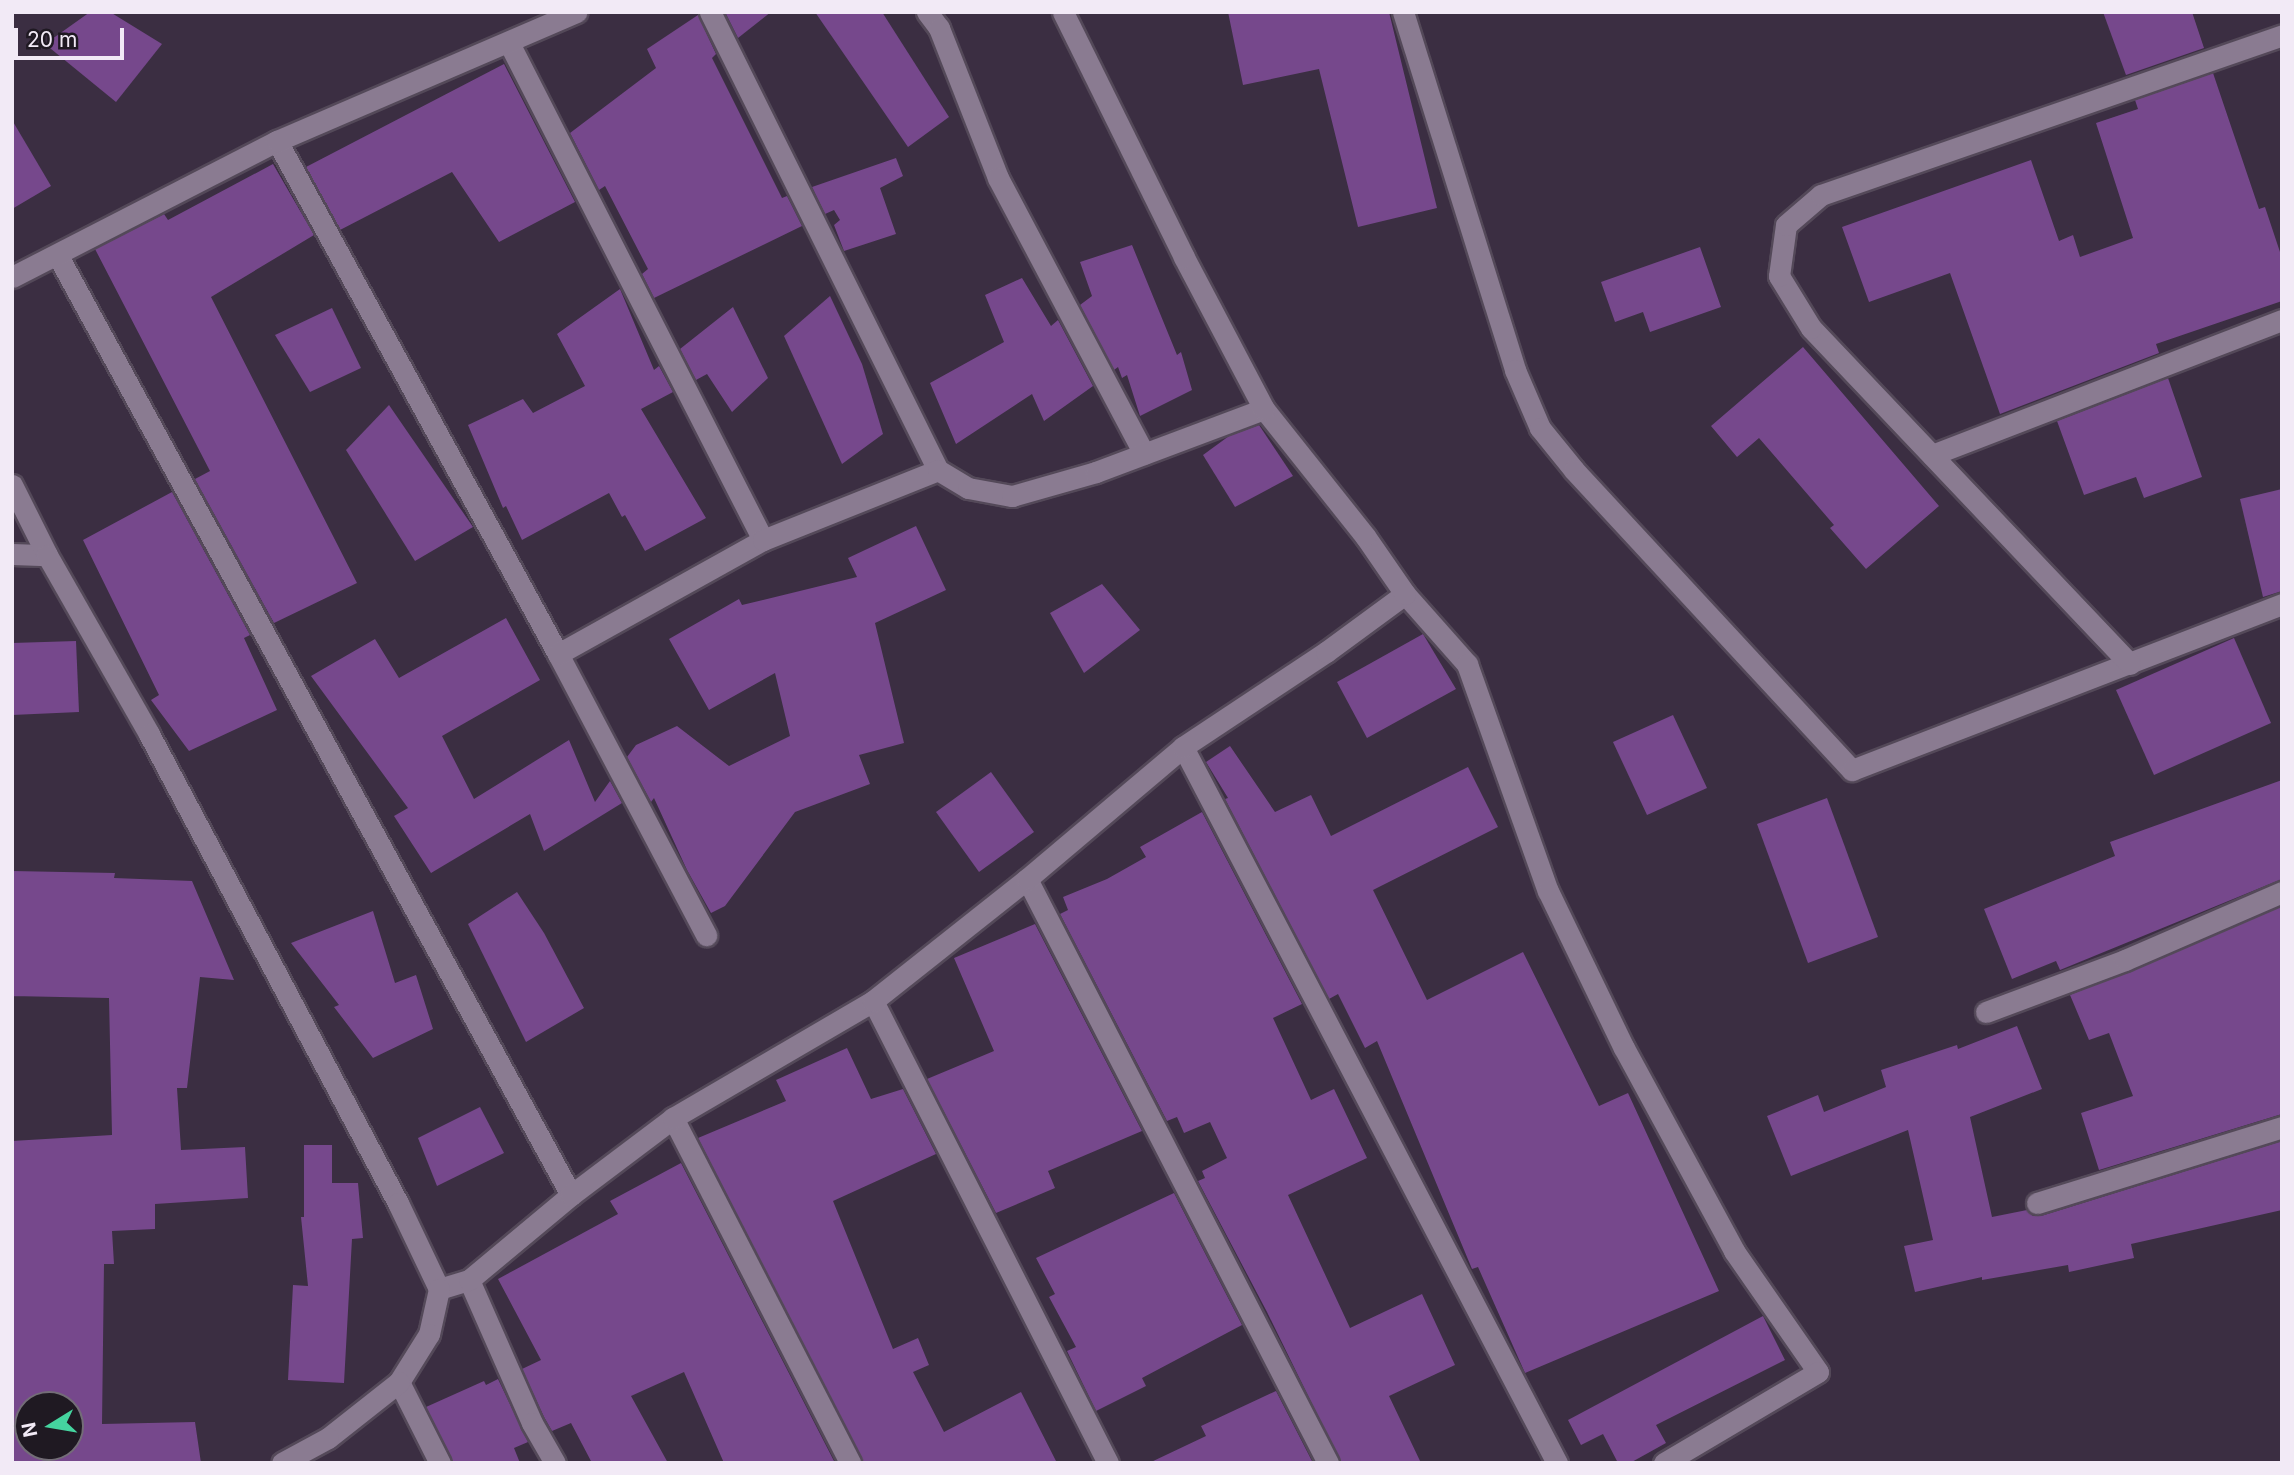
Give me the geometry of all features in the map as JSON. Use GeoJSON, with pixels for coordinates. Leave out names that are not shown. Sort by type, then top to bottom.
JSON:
{"type":"FeatureCollection","features":[{"type":"Feature","properties":{"kind":"street"},"geometry":{"type":"LineString","coordinates":[[12,277],[58,256],[277,141],[576,12]]}},
{"type":"Feature","properties":{"kind":"street"},"geometry":{"type":"LineString","coordinates":[[710,12],[938,470],[968,488],[1012,496],[1096,472],[1264,409]]}},
{"type":"Feature","properties":{"kind":"street"},"geometry":{"type":"LineString","coordinates":[[927,12],[939,28],[998,178],[1144,454]]}},
{"type":"Feature","properties":{"kind":"street"},"geometry":{"type":"LineString","coordinates":[[1063,12],[1184,257],[1264,409],[1365,536],[1405,594],[1467,664],[1548,891],[1624,1048],[1734,1251],[1818,1372],[1664,1463]]}},
{"type":"Feature","properties":{"kind":"street"},"geometry":{"type":"LineString","coordinates":[[1403,12],[1515,370],[1540,428],[1574,470],[1852,770],[2282,604]]}},
{"type":"Feature","properties":{"kind":"street"},"geometry":{"type":"LineString","coordinates":[[2130,664],[1811,328],[1779,276],[1786,225],[1821,195],[2282,35]]}},
{"type":"Feature","properties":{"kind":"street"},"geometry":{"type":"LineString","coordinates":[[509,43],[763,540]]}},
{"type":"Feature","properties":{"kind":"street"},"geometry":{"type":"LineString","coordinates":[[277,141],[558,654],[706,935]]}},
{"type":"Feature","properties":{"kind":"street"},"geometry":{"type":"LineString","coordinates":[[58,256],[571,1195]]}},
{"type":"Feature","properties":{"kind":"street"},"geometry":{"type":"LineString","coordinates":[[1932,455],[2282,320]]}},
{"type":"Feature","properties":{"kind":"street"},"geometry":{"type":"LineString","coordinates":[[558,654],[763,540],[938,470]]}},
{"type":"Feature","properties":{"kind":"street"},"geometry":{"type":"LineString","coordinates":[[12,485],[47,555],[149,734],[398,1203],[439,1289],[429,1334],[400,1382],[328,1438],[282,1463]]}},
{"type":"Feature","properties":{"kind":"street"},"geometry":{"type":"LineString","coordinates":[[12,554],[47,555]]}},
{"type":"Feature","properties":{"kind":"street"},"geometry":{"type":"LineString","coordinates":[[439,1289],[469,1280],[571,1195],[673,1118],[873,1001],[1027,879],[1182,747],[1326,652],[1405,594]]}},
{"type":"Feature","properties":{"kind":"street"},"geometry":{"type":"LineString","coordinates":[[1182,747],[1557,1463]]}},
{"type":"Feature","properties":{"kind":"street"},"geometry":{"type":"LineString","coordinates":[[1027,879],[1328,1463]]}},
{"type":"Feature","properties":{"kind":"street"},"geometry":{"type":"LineString","coordinates":[[1986,1012],[2125,960],[2282,892]]}},
{"type":"Feature","properties":{"kind":"street"},"geometry":{"type":"LineString","coordinates":[[873,1001],[1108,1463]]}},
{"type":"Feature","properties":{"kind":"street"},"geometry":{"type":"LineString","coordinates":[[673,1118],[850,1463]]}},
{"type":"Feature","properties":{"kind":"street"},"geometry":{"type":"LineString","coordinates":[[2036,1203],[2282,1127]]}},
{"type":"Feature","properties":{"kind":"street"},"geometry":{"type":"LineString","coordinates":[[469,1280],[533,1423],[555,1463]]}},
{"type":"Feature","properties":{"kind":"street"},"geometry":{"type":"LineString","coordinates":[[400,1382],[440,1463]]}},
{"type":"Feature","properties":{"kind":"building"},"geometry":{"type":"Polygon","coordinates":[[[90,12],[110,12],[162,44],[116,102],[45,44],[90,12]]]}},
{"type":"Feature","properties":{"kind":"building"},"geometry":{"type":"Polygon","coordinates":[[[725,12],[771,12],[738,38],[725,12]]]}},
{"type":"Feature","properties":{"kind":"building"},"geometry":{"type":"Polygon","coordinates":[[[815,12],[882,12],[949,117],[908,147],[815,12]]]}},
{"type":"Feature","properties":{"kind":"building"},"geometry":{"type":"Polygon","coordinates":[[[1228,12],[1389,12],[1437,208],[1358,227],[1319,69],[1243,85],[1228,12]]]}},
{"type":"Feature","properties":{"kind":"building"},"geometry":{"type":"Polygon","coordinates":[[[2103,12],[2192,12],[2204,48],[2126,75],[2103,12]]]}},
{"type":"Feature","properties":{"kind":"building"},"geometry":{"type":"Polygon","coordinates":[[[698,15],[716,54],[712,58],[782,198],[787,196],[802,226],[654,298],[642,274],[648,269],[605,186],[599,190],[570,133],[656,68],[647,49],[698,15]]]}},
{"type":"Feature","properties":{"kind":"building"},"geometry":{"type":"Polygon","coordinates":[[[504,64],[575,202],[499,242],[452,172],[340,230],[306,167],[504,64]]]}},
{"type":"Feature","properties":{"kind":"building"},"geometry":{"type":"Polygon","coordinates":[[[2213,73],[2259,209],[2265,207],[2282,258],[2282,301],[2156,344],[2159,353],[2000,414],[1950,273],[1869,302],[1842,227],[2031,160],[2059,241],[2073,235],[2080,257],[2133,238],[2096,123],[2138,109],[2135,100],[2213,73]]]}},
{"type":"Feature","properties":{"kind":"building"},"geometry":{"type":"Polygon","coordinates":[[[12,120],[51,186],[12,209],[12,120]]]}},
{"type":"Feature","properties":{"kind":"building"},"geometry":{"type":"Polygon","coordinates":[[[896,158],[903,176],[880,188],[896,234],[844,251],[834,225],[840,220],[834,210],[825,214],[812,187],[896,158]]]}},
{"type":"Feature","properties":{"kind":"building"},"geometry":{"type":"Polygon","coordinates":[[[273,164],[314,235],[211,297],[357,583],[274,623],[195,479],[210,471],[95,249],[164,214],[168,220],[273,164]]]}},
{"type":"Feature","properties":{"kind":"building"},"geometry":{"type":"Polygon","coordinates":[[[1132,245],[1177,355],[1181,352],[1192,390],[1140,416],[1127,375],[1122,378],[1118,367],[1114,370],[1080,305],[1092,296],[1080,262],[1132,245]]]}},
{"type":"Feature","properties":{"kind":"building"},"geometry":{"type":"Polygon","coordinates":[[[1700,247],[1721,307],[1650,332],[1643,312],[1615,322],[1601,282],[1700,247]]]}},
{"type":"Feature","properties":{"kind":"building"},"geometry":{"type":"Polygon","coordinates":[[[1022,278],[1051,326],[1058,320],[1093,386],[1044,421],[1032,394],[956,444],[930,383],[1004,342],[985,295],[1022,278]]]}},
{"type":"Feature","properties":{"kind":"building"},"geometry":{"type":"Polygon","coordinates":[[[620,289],[654,370],[659,366],[673,392],[641,409],[706,518],[645,551],[609,493],[522,540],[506,506],[503,508],[468,425],[523,399],[533,413],[585,386],[557,334],[620,289]]]}},
{"type":"Feature","properties":{"kind":"building"},"geometry":{"type":"Polygon","coordinates":[[[830,296],[862,364],[883,434],[842,464],[784,336],[830,296]]]}},
{"type":"Feature","properties":{"kind":"building"},"geometry":{"type":"Polygon","coordinates":[[[733,307],[768,378],[732,412],[707,374],[696,380],[680,349],[733,307]]]}},
{"type":"Feature","properties":{"kind":"building"},"geometry":{"type":"Polygon","coordinates":[[[332,308],[361,368],[310,392],[275,335],[332,308]]]}},
{"type":"Feature","properties":{"kind":"building"},"geometry":{"type":"Polygon","coordinates":[[[1803,347],[1939,506],[1866,569],[1830,528],[1834,525],[1759,438],[1737,457],[1711,426],[1803,347]]]}},
{"type":"Feature","properties":{"kind":"building"},"geometry":{"type":"Polygon","coordinates":[[[2168,378],[2202,477],[2144,498],[2136,477],[2084,495],[2057,421],[2168,378]]]}},
{"type":"Feature","properties":{"kind":"building"},"geometry":{"type":"Polygon","coordinates":[[[389,405],[473,527],[415,561],[346,450],[389,405]]]}},
{"type":"Feature","properties":{"kind":"building"},"geometry":{"type":"Polygon","coordinates":[[[1259,425],[1293,476],[1235,507],[1203,455],[1229,436],[1259,425]]]}},
{"type":"Feature","properties":{"kind":"building"},"geometry":{"type":"Polygon","coordinates":[[[2282,489],[2282,591],[2263,597],[2240,499],[2282,489]]]}},
{"type":"Feature","properties":{"kind":"building"},"geometry":{"type":"Polygon","coordinates":[[[172,492],[250,635],[244,638],[277,710],[189,751],[151,700],[159,695],[83,540],[172,492]]]}},
{"type":"Feature","properties":{"kind":"building"},"geometry":{"type":"Polygon","coordinates":[[[916,526],[946,590],[875,623],[904,743],[859,755],[870,784],[795,812],[725,906],[711,913],[687,870],[654,798],[651,802],[627,757],[636,745],[677,726],[729,766],[790,736],[775,673],[709,710],[669,639],[739,599],[742,605],[857,577],[848,558],[916,526]]]}},
{"type":"Feature","properties":{"kind":"building"},"geometry":{"type":"Polygon","coordinates":[[[1102,584],[1140,630],[1084,673],[1050,613],[1102,584]]]}},
{"type":"Feature","properties":{"kind":"building"},"geometry":{"type":"Polygon","coordinates":[[[506,618],[540,680],[442,736],[474,799],[569,740],[595,802],[610,781],[622,803],[544,851],[530,814],[431,873],[394,816],[408,808],[311,676],[375,639],[399,678],[506,618]]]}},
{"type":"Feature","properties":{"kind":"building"},"geometry":{"type":"Polygon","coordinates":[[[1423,634],[1456,689],[1367,738],[1337,682],[1423,634]]]}},
{"type":"Feature","properties":{"kind":"building"},"geometry":{"type":"Polygon","coordinates":[[[2234,638],[2271,723],[2154,775],[2116,690],[2234,638]]]}},
{"type":"Feature","properties":{"kind":"building"},"geometry":{"type":"Polygon","coordinates":[[[76,641],[79,712],[12,715],[12,643],[76,641]]]}},
{"type":"Feature","properties":{"kind":"building"},"geometry":{"type":"Polygon","coordinates":[[[1673,715],[1707,788],[1647,815],[1613,742],[1673,715]]]}},
{"type":"Feature","properties":{"kind":"building"},"geometry":{"type":"Polygon","coordinates":[[[1230,746],[1275,812],[1311,795],[1331,836],[1468,767],[1498,827],[1373,890],[1427,1000],[1523,952],[1599,1106],[1628,1093],[1719,1291],[1525,1373],[1478,1267],[1472,1269],[1377,1041],[1365,1048],[1338,994],[1329,999],[1225,799],[1228,798],[1206,762],[1230,746]]]}},
{"type":"Feature","properties":{"kind":"building"},"geometry":{"type":"Polygon","coordinates":[[[991,772],[1034,832],[979,872],[936,812],[991,772]]]}},
{"type":"Feature","properties":{"kind":"building"},"geometry":{"type":"Polygon","coordinates":[[[2282,780],[2282,879],[2060,970],[2056,961],[2012,979],[1984,909],[2115,856],[2110,842],[2282,780]]]}},
{"type":"Feature","properties":{"kind":"building"},"geometry":{"type":"Polygon","coordinates":[[[1827,798],[1878,937],[1808,963],[1757,824],[1827,798]]]}},
{"type":"Feature","properties":{"kind":"building"},"geometry":{"type":"Polygon","coordinates":[[[1202,812],[1302,1004],[1273,1018],[1311,1100],[1334,1089],[1367,1158],[1288,1195],[1350,1328],[1422,1294],[1455,1365],[1389,1396],[1421,1463],[1341,1463],[1267,1312],[1198,1181],[1205,1178],[1202,1171],[1227,1158],[1210,1122],[1184,1133],[1177,1117],[1167,1121],[1060,914],[1068,910],[1063,897],[1107,879],[1146,857],[1140,847],[1202,812]]]}},
{"type":"Feature","properties":{"kind":"building"},"geometry":{"type":"Polygon","coordinates":[[[12,871],[115,873],[114,878],[192,881],[234,980],[200,977],[187,1088],[177,1088],[181,1150],[245,1147],[248,1198],[155,1204],[155,1229],[112,1231],[114,1264],[104,1264],[102,1424],[195,1422],[201,1463],[12,1463],[12,1141],[112,1135],[109,998],[12,996],[12,871]]]}},
{"type":"Feature","properties":{"kind":"building"},"geometry":{"type":"Polygon","coordinates":[[[517,892],[544,933],[584,1008],[526,1042],[468,924],[517,892]]]}},
{"type":"Feature","properties":{"kind":"building"},"geometry":{"type":"Polygon","coordinates":[[[2282,906],[2282,1114],[2099,1170],[2081,1113],[2133,1096],[2109,1033],[2089,1040],[2070,995],[2282,906]]]}},
{"type":"Feature","properties":{"kind":"building"},"geometry":{"type":"Polygon","coordinates":[[[373,911],[395,983],[416,975],[433,1029],[373,1058],[334,1007],[339,1005],[291,943],[373,911]]]}},
{"type":"Feature","properties":{"kind":"building"},"geometry":{"type":"Polygon","coordinates":[[[1035,924],[1142,1131],[1048,1171],[1055,1188],[996,1213],[927,1079],[994,1051],[954,958],[1035,924]]]}},
{"type":"Feature","properties":{"kind":"building"},"geometry":{"type":"Polygon","coordinates":[[[2017,1026],[2042,1089],[1970,1117],[1992,1217],[2027,1210],[2033,1216],[2041,1216],[2282,1141],[2282,1210],[2131,1244],[2134,1258],[2069,1272],[2068,1265],[1982,1280],[1982,1277],[1915,1292],[1904,1246],[1933,1240],[1908,1130],[1791,1176],[1767,1116],[1818,1095],[1824,1112],[1886,1087],[1881,1070],[1957,1045],[1958,1049],[2017,1026]]]}},
{"type":"Feature","properties":{"kind":"building"},"geometry":{"type":"Polygon","coordinates":[[[847,1048],[871,1099],[903,1089],[936,1154],[833,1201],[893,1349],[918,1338],[929,1365],[913,1372],[944,1432],[1021,1392],[1057,1463],[863,1463],[698,1138],[786,1101],[776,1080],[847,1048]]]}},
{"type":"Feature","properties":{"kind":"building"},"geometry":{"type":"Polygon","coordinates":[[[480,1107],[504,1153],[437,1186],[418,1138],[480,1107]]]}},
{"type":"Feature","properties":{"kind":"building"},"geometry":{"type":"Polygon","coordinates":[[[304,1145],[332,1145],[332,1183],[358,1183],[363,1238],[352,1239],[344,1383],[288,1380],[293,1285],[308,1286],[301,1217],[304,1217],[304,1145]]]}},
{"type":"Feature","properties":{"kind":"building"},"geometry":{"type":"Polygon","coordinates":[[[681,1163],[835,1463],[724,1463],[684,1372],[631,1396],[668,1463],[592,1463],[571,1423],[552,1431],[544,1417],[522,1369],[541,1360],[498,1279],[618,1214],[610,1201],[681,1163]]]}},
{"type":"Feature","properties":{"kind":"building"},"geometry":{"type":"Polygon","coordinates":[[[1174,1193],[1242,1325],[1142,1378],[1146,1386],[1096,1411],[1067,1351],[1076,1347],[1049,1297],[1055,1294],[1036,1258],[1174,1193]]]}},
{"type":"Feature","properties":{"kind":"building"},"geometry":{"type":"Polygon","coordinates":[[[1763,1316],[1785,1360],[1656,1425],[1666,1443],[1630,1463],[1618,1463],[1603,1434],[1581,1445],[1568,1420],[1763,1316]]]}},
{"type":"Feature","properties":{"kind":"building"},"geometry":{"type":"Polygon","coordinates":[[[498,1379],[528,1442],[514,1448],[520,1463],[453,1463],[426,1407],[484,1381],[486,1385],[498,1379]]]}},
{"type":"Feature","properties":{"kind":"building"},"geometry":{"type":"Polygon","coordinates":[[[1276,1391],[1313,1463],[1149,1463],[1206,1436],[1201,1426],[1276,1391]]]}}]}
